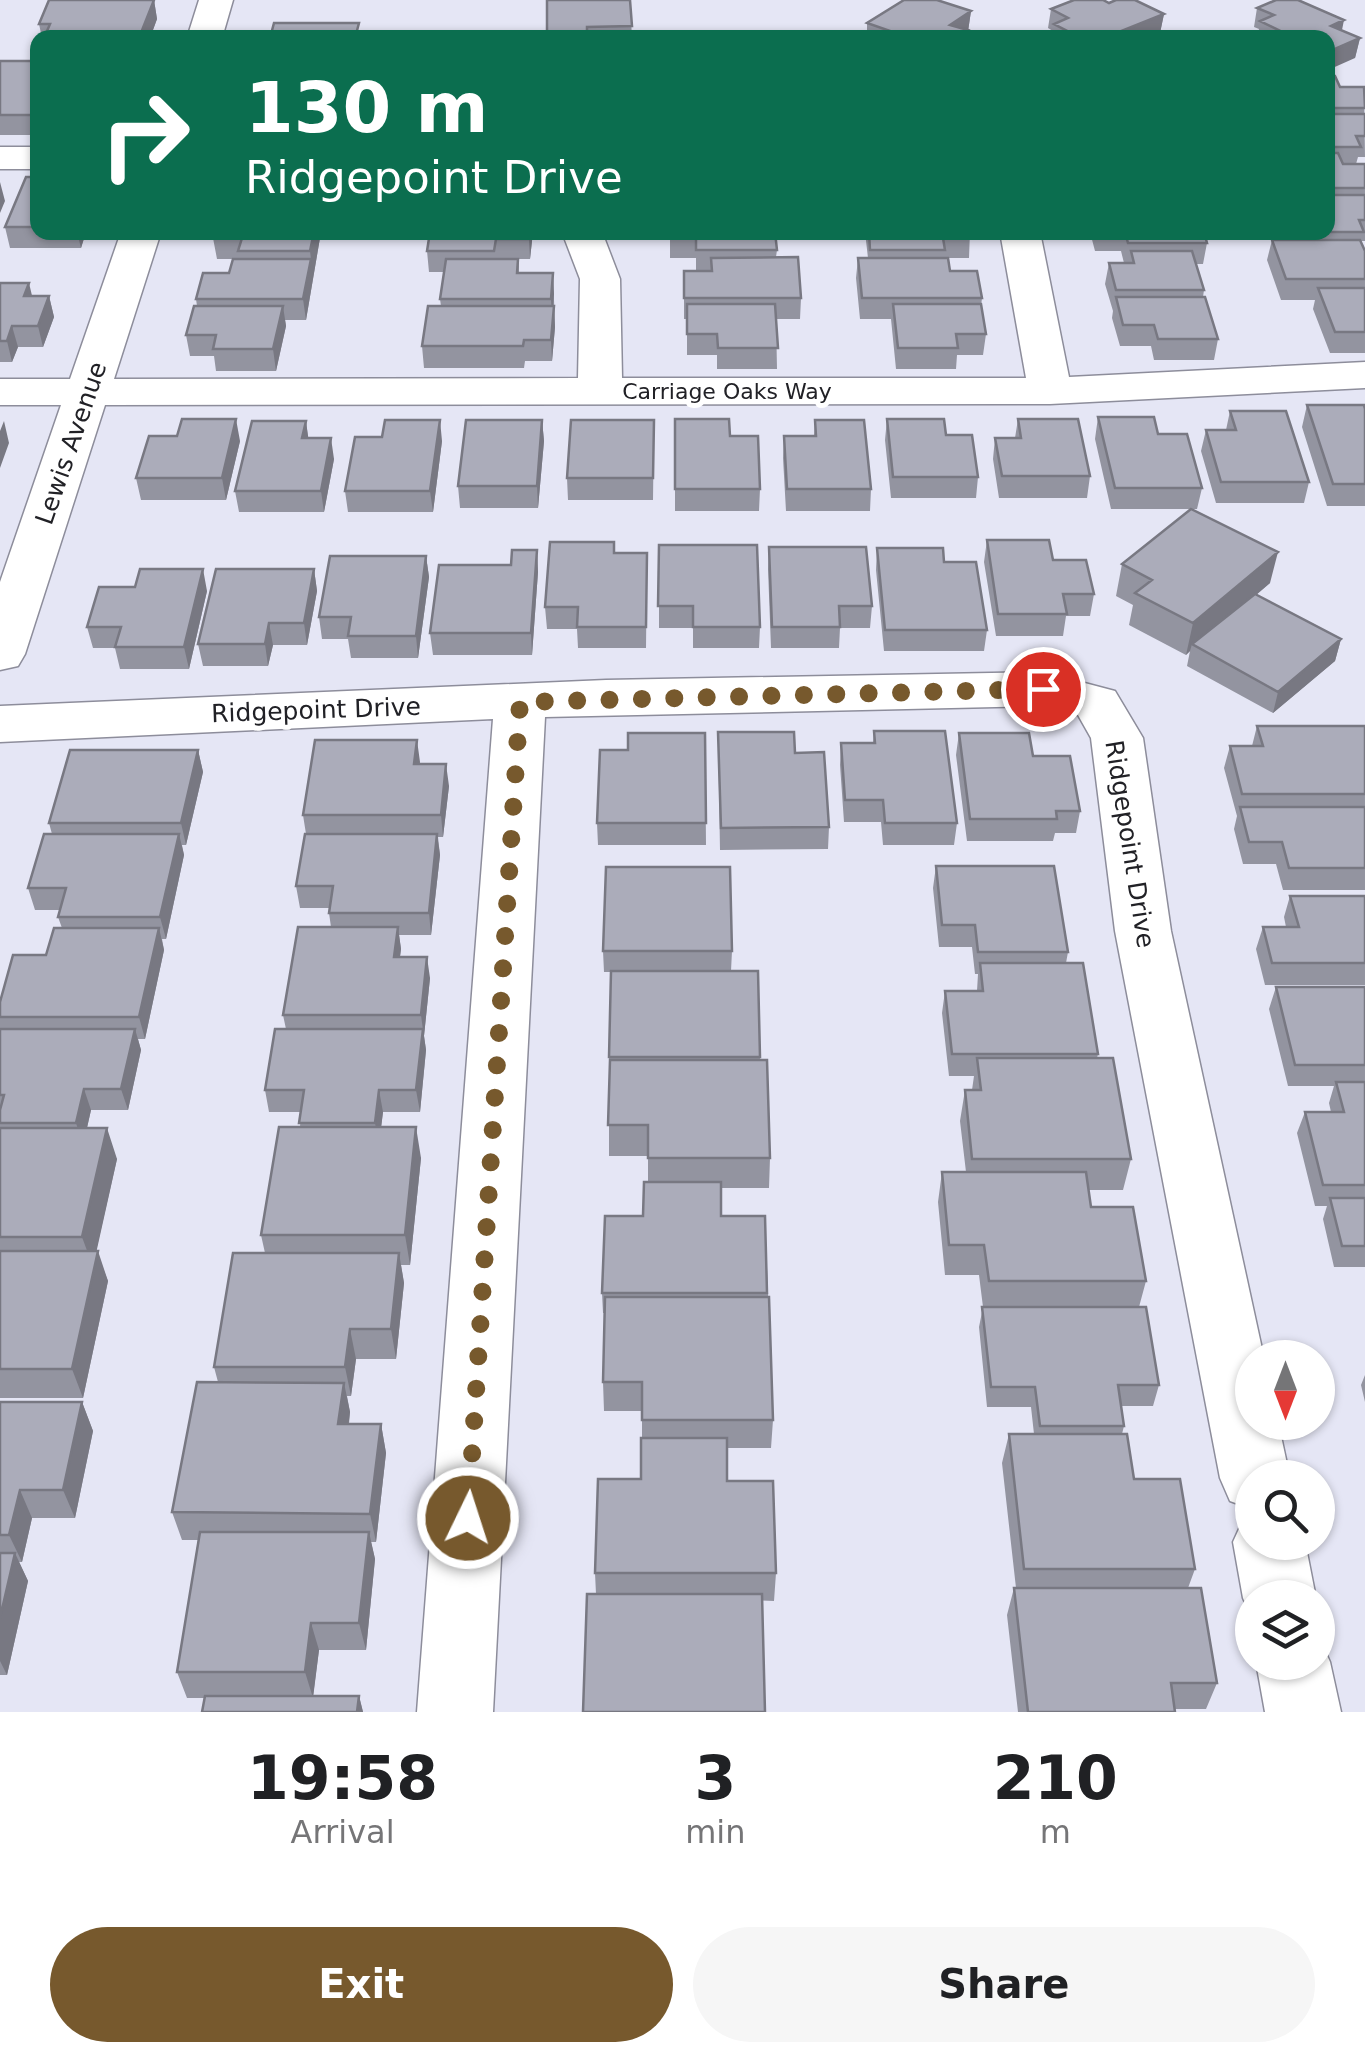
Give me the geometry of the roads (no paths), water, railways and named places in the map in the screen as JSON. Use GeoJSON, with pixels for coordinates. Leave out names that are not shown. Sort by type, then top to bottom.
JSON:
{"type":"FeatureCollection","features":[{"type":"Feature","properties":{"kind":"street"},"geometry":{"type":"LineString","coordinates":[[207,30],[216,0]]}},
{"type":"Feature","properties":{"kind":"street"},"geometry":{"type":"LineString","coordinates":[[0,158],[30,158]]}},
{"type":"Feature","properties":{"kind":"street","name":"Lewis Avenue"},"geometry":{"type":"LineString","coordinates":[[0,654],[138,240]]}},
{"type":"Feature","properties":{"kind":"street"},"geometry":{"type":"LineString","coordinates":[[585,240],[600,279],[600,392]]}},
{"type":"Feature","properties":{"kind":"street"},"geometry":{"type":"LineString","coordinates":[[1022,240],[1050,391]]}},
{"type":"Feature","properties":{"kind":"street","name":"Carriage Oaks Way"},"geometry":{"type":"LineString","coordinates":[[0,392],[1050,391],[1365,375]]}},
{"type":"Feature","properties":{"kind":"street","name":"Ridgepoint Drive"},"geometry":{"type":"LineString","coordinates":[[0,724],[520,702],[1043,689],[1097,703],[1117,738],[1144,931],[1251,1460]]}},
{"type":"Feature","properties":{"kind":"street"},"geometry":{"type":"LineString","coordinates":[[455,1712],[520,702]]}},
{"type":"Feature","properties":{"kind":"street"},"geometry":{"type":"LineString","coordinates":[[1297,1680],[1303,1712]]}}]}
